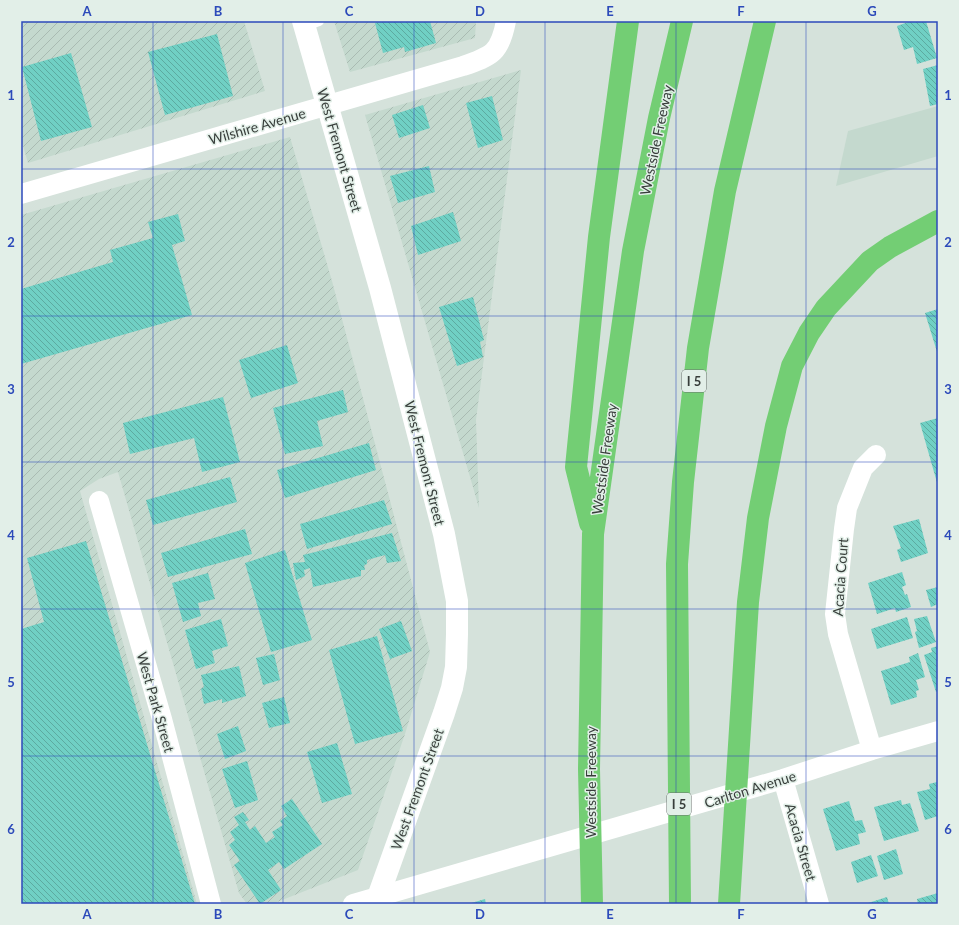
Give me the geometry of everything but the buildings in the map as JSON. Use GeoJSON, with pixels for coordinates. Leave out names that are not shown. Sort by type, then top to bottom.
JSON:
{"type":"FeatureCollection","features":[{"type":"Feature","properties":{"kind":"highway"},"geometry":{"type":"LineString","coordinates":[[593,534],[576,468],[599,237],[628,21]]}},
{"type":"Feature","properties":{"kind":"highway","name":"Westside Freeway"},"geometry":{"type":"LineString","coordinates":[[592,904],[589,769],[593,534],[633,251],[659,118],[682,21]]}},
{"type":"Feature","properties":{"kind":"highway","name":"I 5"},"geometry":{"type":"LineString","coordinates":[[680,904],[677,564],[683,482],[698,348],[725,191],[765,21]]}},
{"type":"Feature","properties":{"kind":"highway"},"geometry":{"type":"LineString","coordinates":[[729,904],[748,602],[758,518],[776,426],[792,366],[826,308],[870,261],[890,247],[938,221]]}},
{"type":"Feature","properties":{"kind":"street","name":"Wilshire Avenue"},"geometry":{"type":"LineString","coordinates":[[21,194],[463,66],[486,58],[500,42],[506,21]]}},
{"type":"Feature","properties":{"kind":"street","name":"West Fremont Street"},"geometry":{"type":"LineString","coordinates":[[309,23],[327,105],[380,288],[444,534],[456,601],[457,647],[456,667],[452,688],[378,900]]}},
{"type":"Feature","properties":{"kind":"street","name":"Acacia Court"},"geometry":{"type":"LineString","coordinates":[[872,750],[838,634],[835,614],[847,508],[863,468],[876,455]]}},
{"type":"Feature","properties":{"kind":"street","name":"West Park Street"},"geometry":{"type":"LineString","coordinates":[[99,501],[162,719],[211,904]]}},
{"type":"Feature","properties":{"kind":"street","name":"Carlton Avenue"},"geometry":{"type":"LineString","coordinates":[[353,904],[378,900],[938,731]]}},
{"type":"Feature","properties":{"kind":"street","name":"Acacia Street"},"geometry":{"type":"LineString","coordinates":[[783,779],[819,904]]}},
{"type":"Feature","properties":{"kind":"shaded area"},"geometry":{"type":"Polygon","coordinates":[[[21,21],[244,21],[265,91],[28,163],[21,139],[21,21]]]}},
{"type":"Feature","properties":{"kind":"shaded area"},"geometry":{"type":"Polygon","coordinates":[[[334,21],[476,21],[475,38],[350,72],[334,21]]]}},
{"type":"Feature","properties":{"kind":"shaded area"},"geometry":{"type":"Polygon","coordinates":[[[521,70],[476,420],[479,508],[365,115],[521,70]]]}},
{"type":"Feature","properties":{"kind":"shaded area"},"geometry":{"type":"Polygon","coordinates":[[[938,106],[938,156],[836,186],[848,131],[938,106]]]}},
{"type":"Feature","properties":{"kind":"shaded area"},"geometry":{"type":"Polygon","coordinates":[[[290,137],[332,281],[430,652],[405,734],[358,870],[272,904],[247,904],[239,893],[118,472],[99,479],[80,491],[197,904],[21,904],[21,215],[290,137]]]}}]}
